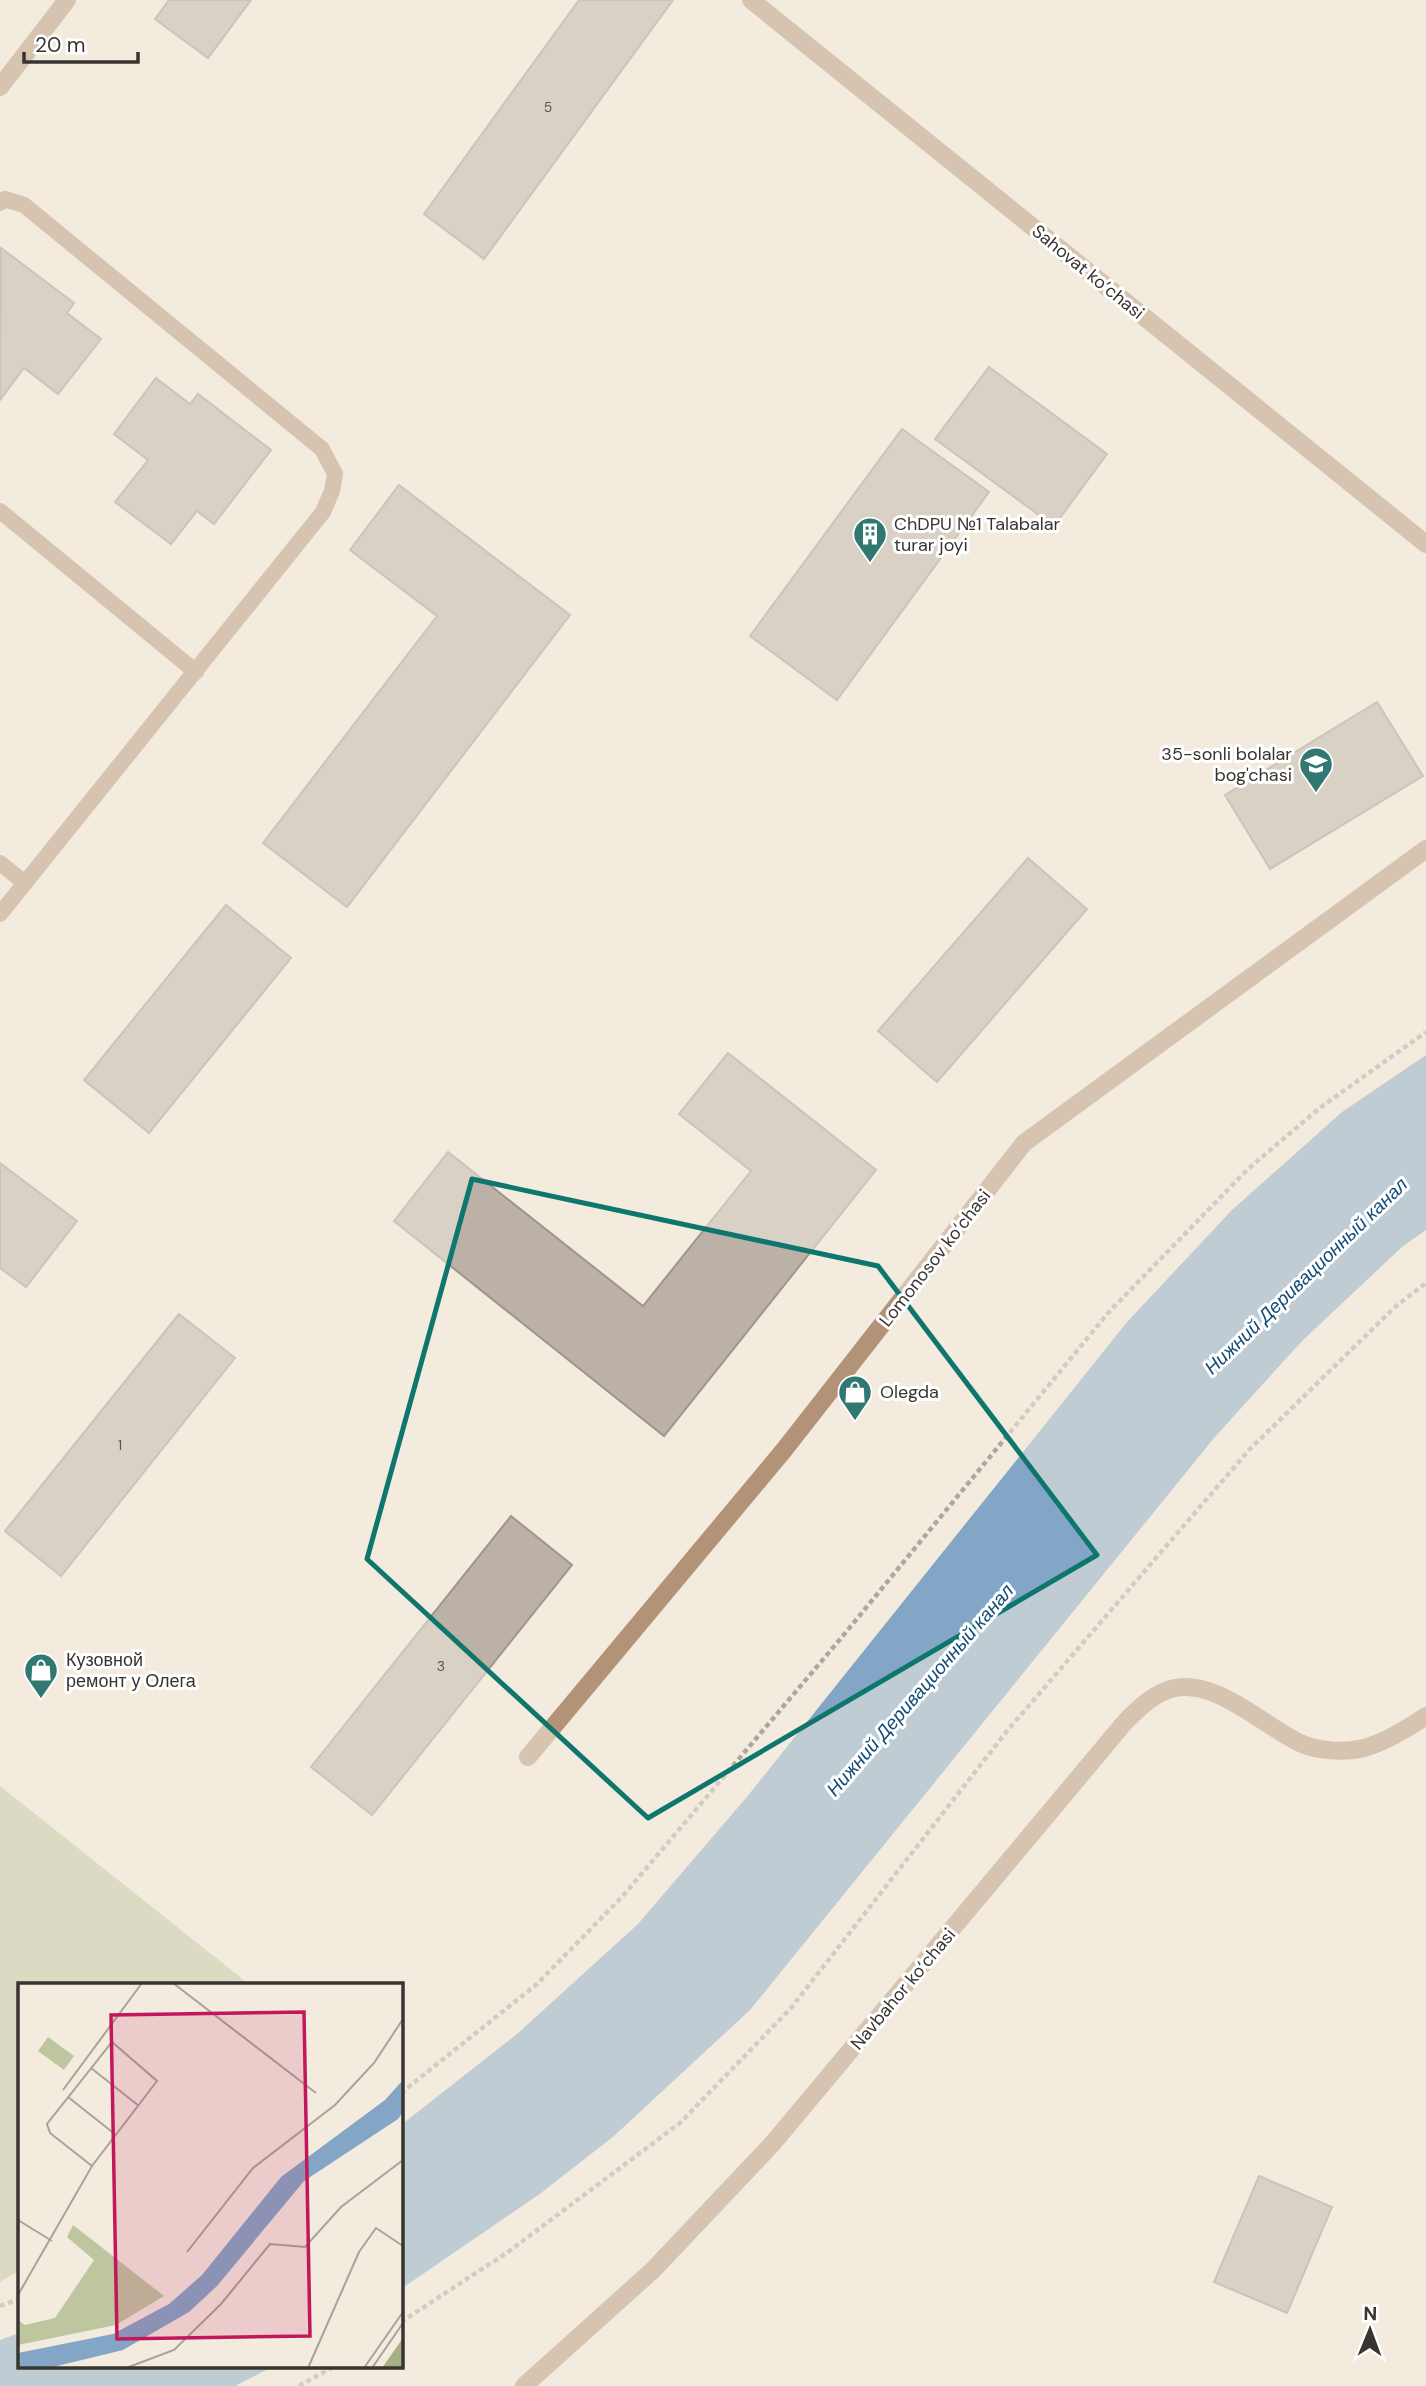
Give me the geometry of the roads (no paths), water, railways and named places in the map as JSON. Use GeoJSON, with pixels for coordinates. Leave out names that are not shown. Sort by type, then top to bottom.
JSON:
{"type":"FeatureCollection","features":[{"type":"Feature","properties":{"kind":"street"},"geometry":{"type":"LineString","coordinates":[[0,87],[67,0]]}},
{"type":"Feature","properties":{"kind":"street","name":"Sahovat ko‘chasi"},"geometry":{"type":"LineString","coordinates":[[751,0],[1426,544]]}},
{"type":"Feature","properties":{"kind":"street","name":"Lomonosov ko‘chasi"},"geometry":{"type":"LineString","coordinates":[[528,1757],[784,1450],[1024,1143],[1426,849]]}},
{"type":"Feature","properties":{"kind":"street","name":"Navbahor ko‘chasi"},"geometry":{"type":"LineString","coordinates":[[524,2386],[653,2270],[773,2143],[1125,1722],[1146,1702],[1170,1689],[1196,1688],[1221,1696],[1302,1744],[1333,1751],[1363,1749],[1401,1733],[1426,1716]]}},
{"type":"Feature","properties":{"kind":"lane"},"geometry":{"type":"LineString","coordinates":[[0,203],[5,199],[24,205],[322,449],[335,474],[332,491],[323,512],[0,914]]}},
{"type":"Feature","properties":{"kind":"lane"},"geometry":{"type":"LineString","coordinates":[[0,511],[196,672]]}},
{"type":"Feature","properties":{"kind":"lane"},"geometry":{"type":"LineString","coordinates":[[0,863],[25,883]]}},
{"type":"Feature","properties":{"kind":"water","name":"Нижний Деривационный канал"},"geometry":{"type":"Polygon","coordinates":[[[1426,1055],[1426,1230],[1402,1247],[1302,1341],[1214,1438],[750,2010],[614,2136],[541,2193],[402,2288],[402,2124],[517,2034],[638,1924],[746,1798],[1127,1322],[1232,1210],[1342,1112],[1426,1055]]]}},
{"type":"Feature","properties":{"kind":"water"},"geometry":{"type":"Polygon","coordinates":[[[18,2333],[18,2368],[270,2368],[235,2386],[0,2386],[0,2340],[18,2333]]]}},
{"type":"Feature","properties":{"kind":"place","name":"ChDPU №1 Talabalar turar joyi"},"geometry":{"type":"Point","coordinates":[870,564]}},
{"type":"Feature","properties":{"kind":"place","name":"35-sonli bolalar bog'chasi"},"geometry":{"type":"Point","coordinates":[1316,794]}},
{"type":"Feature","properties":{"kind":"place","name":"Olegda"},"geometry":{"type":"Point","coordinates":[855,1422]}},
{"type":"Feature","properties":{"kind":"place","name":"Кузовной ремонт у Олега"},"geometry":{"type":"Point","coordinates":[41,1700]}}]}
